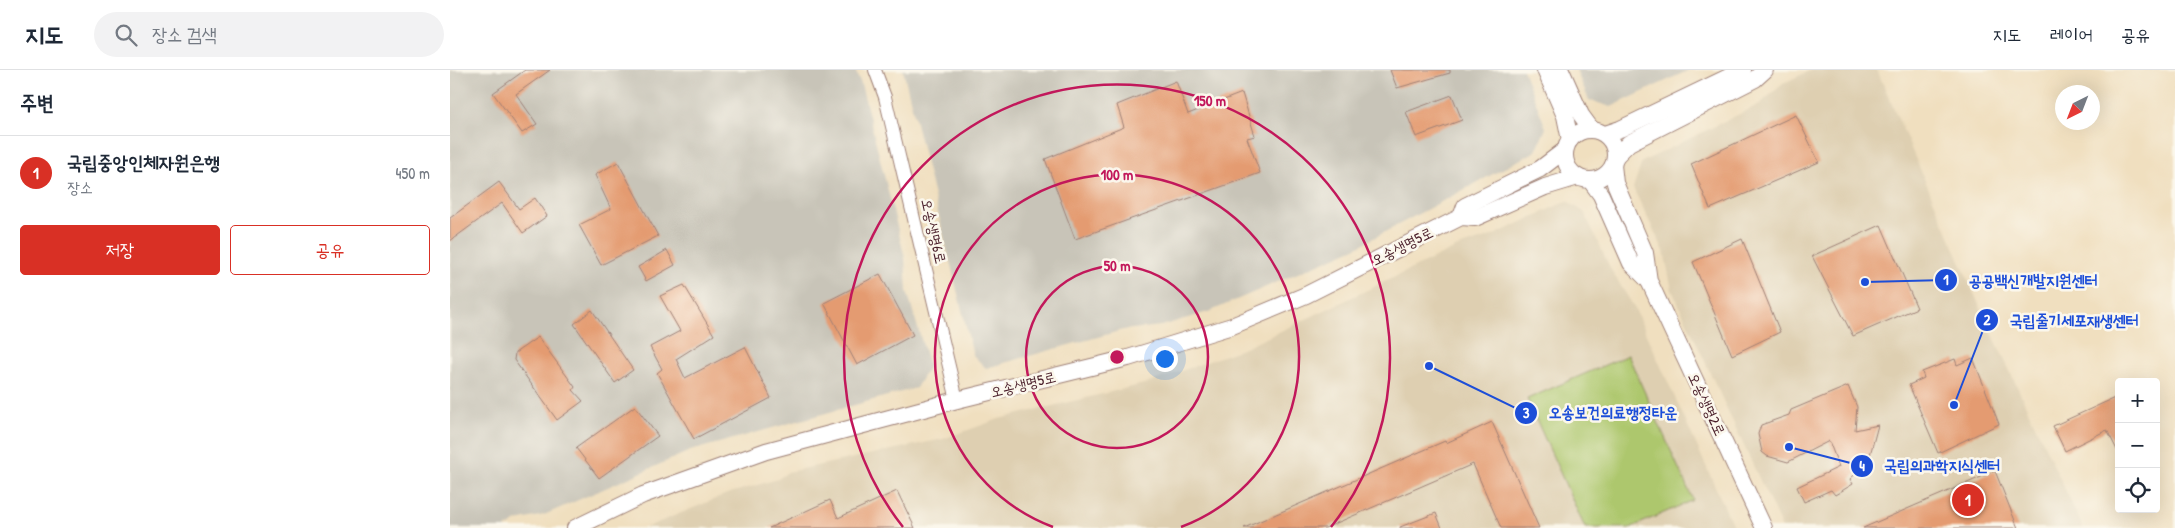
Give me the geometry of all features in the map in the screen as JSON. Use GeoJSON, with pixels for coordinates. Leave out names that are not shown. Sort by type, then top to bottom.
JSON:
{"type":"FeatureCollection","features":[{"type":"Feature","properties":{"kind":"street","name":"오송생명6로"},"geometry":{"type":"LineString","coordinates":[[875,70],[887,106],[957,400]]}},
{"type":"Feature","properties":{"kind":"street"},"geometry":{"type":"LineString","coordinates":[[1545,70],[1565,116],[1567,166],[1584,179],[1602,177],[1629,143],[1756,79],[1765,70]]}},
{"type":"Feature","properties":{"kind":"street"},"geometry":{"type":"LineString","coordinates":[[1561,70],[1581,115],[1614,148],[1614,161]]}},
{"type":"Feature","properties":{"kind":"street"},"geometry":{"type":"LineString","coordinates":[[1567,145],[1580,131],[1598,132],[1620,129],[1743,70]]}},
{"type":"Feature","properties":{"kind":"street","name":"오송생명5로"},"geometry":{"type":"LineString","coordinates":[[1461,217],[1466,206],[1540,169],[1567,145]]}},
{"type":"Feature","properties":{"kind":"street","name":"오송생명2로"},"geometry":{"type":"LineString","coordinates":[[1614,161],[1615,184],[1645,253],[1649,281],[1764,528]]}},
{"type":"Feature","properties":{"kind":"street","name":"오송생명5로"},"geometry":{"type":"LineString","coordinates":[[575,528],[643,495],[766,451],[957,400],[1128,358],[1232,326],[1306,295],[1461,217],[1475,218],[1545,187],[1584,179]]}},
{"type":"Feature","properties":{"kind":"street","name":"오송생명2로"},"geometry":{"type":"LineString","coordinates":[[1584,179],[1601,195],[1631,263],[1649,281]]}},
{"type":"Feature","properties":{"kind":"shaded area"},"geometry":{"type":"Polygon","coordinates":[[[450,70],[855,70],[861,84],[905,258],[907,291],[929,366],[916,388],[690,451],[544,515],[517,521],[505,528],[450,528],[450,70]]]}},
{"type":"Feature","properties":{"kind":"shaded area"},"geometry":{"type":"Polygon","coordinates":[[[903,70],[1523,70],[1546,128],[1536,151],[1353,249],[1211,311],[1161,326],[1123,330],[986,368],[973,355],[903,70]]]}},
{"type":"Feature","properties":{"kind":"shaded area"},"geometry":{"type":"Polygon","coordinates":[[[1576,70],[1689,70],[1611,107],[1589,100],[1576,70]]]}},
{"type":"Feature","properties":{"kind":"shaded area"},"geometry":{"type":"Polygon","coordinates":[[[1811,70],[1877,70],[1980,307],[2083,528],[1782,528],[1672,290],[1664,251],[1633,188],[1642,162],[1760,104],[1784,83],[1811,70]]]}},
{"type":"Feature","properties":{"kind":"shaded area"},"geometry":{"type":"Polygon","coordinates":[[[1567,201],[1584,212],[1611,270],[1634,307],[1734,528],[645,528],[727,494],[778,479],[788,472],[943,439],[999,419],[1148,383],[1245,348],[1458,247],[1492,236],[1567,201]]]}},
{"type":"Feature","properties":{"kind":"green space"},"geometry":{"type":"Polygon","coordinates":[[[1628,355],[1693,500],[1630,528],[1585,528],[1527,399],[1628,355]]]}},
{"type":"Feature","properties":{"kind":"building"},"geometry":{"type":"Polygon","coordinates":[[[525,70],[550,70],[516,94],[537,124],[522,133],[493,93],[525,70]]]}},
{"type":"Feature","properties":{"kind":"building"},"geometry":{"type":"Polygon","coordinates":[[[1390,70],[1450,70],[1450,73],[1397,88],[1390,70]]]}},
{"type":"Feature","properties":{"kind":"building"},"geometry":{"type":"Polygon","coordinates":[[[1176,81],[1188,114],[1242,93],[1255,136],[1247,138],[1260,173],[1075,239],[1045,159],[1124,127],[1117,105],[1176,81]]]}},
{"type":"Feature","properties":{"kind":"building"},"geometry":{"type":"Polygon","coordinates":[[[1452,95],[1462,120],[1416,137],[1406,112],[1452,95]]]}},
{"type":"Feature","properties":{"kind":"building"},"geometry":{"type":"Polygon","coordinates":[[[1796,115],[1819,162],[1710,209],[1691,164],[1796,115]]]}},
{"type":"Feature","properties":{"kind":"building"},"geometry":{"type":"Polygon","coordinates":[[[618,162],[658,236],[601,265],[579,225],[611,209],[595,175],[618,162]]]}},
{"type":"Feature","properties":{"kind":"building"},"geometry":{"type":"Polygon","coordinates":[[[499,182],[519,209],[535,198],[547,216],[523,233],[502,203],[450,241],[450,218],[499,182]]]}},
{"type":"Feature","properties":{"kind":"building"},"geometry":{"type":"Polygon","coordinates":[[[1881,225],[1917,308],[1853,336],[1812,256],[1881,225]]]}},
{"type":"Feature","properties":{"kind":"building"},"geometry":{"type":"Polygon","coordinates":[[[1742,239],[1780,332],[1732,355],[1693,262],[1742,239]]]}},
{"type":"Feature","properties":{"kind":"building"},"geometry":{"type":"Polygon","coordinates":[[[667,250],[675,265],[646,281],[638,267],[667,250]]]}},
{"type":"Feature","properties":{"kind":"building"},"geometry":{"type":"Polygon","coordinates":[[[880,274],[913,335],[857,365],[824,303],[880,274]]]}},
{"type":"Feature","properties":{"kind":"building"},"geometry":{"type":"Polygon","coordinates":[[[684,285],[714,335],[676,359],[685,378],[745,347],[771,398],[694,439],[657,373],[662,369],[650,347],[680,331],[660,296],[684,285]]]}},
{"type":"Feature","properties":{"kind":"building"},"geometry":{"type":"Polygon","coordinates":[[[592,310],[633,370],[615,383],[574,324],[592,310]]]}},
{"type":"Feature","properties":{"kind":"building"},"geometry":{"type":"Polygon","coordinates":[[[538,337],[575,387],[573,390],[583,401],[557,420],[514,360],[515,353],[538,337]]]}},
{"type":"Feature","properties":{"kind":"building"},"geometry":{"type":"Polygon","coordinates":[[[1973,358],[1999,424],[1938,453],[1909,385],[1924,378],[1922,372],[1955,359],[1957,365],[1973,358]]]}},
{"type":"Feature","properties":{"kind":"building"},"geometry":{"type":"Polygon","coordinates":[[[1848,386],[1857,407],[1855,430],[1878,425],[1870,455],[1863,467],[1850,479],[1853,484],[1835,495],[1831,490],[1804,502],[1797,487],[1839,467],[1829,441],[1788,462],[1767,456],[1762,452],[1758,434],[1761,425],[1789,415],[1791,410],[1848,386]]]}},
{"type":"Feature","properties":{"kind":"building"},"geometry":{"type":"Polygon","coordinates":[[[2115,398],[2115,446],[2107,430],[2065,451],[2053,426],[2115,398]]]}},
{"type":"Feature","properties":{"kind":"building"},"geometry":{"type":"Polygon","coordinates":[[[635,406],[658,436],[599,478],[576,448],[635,406]]]}},
{"type":"Feature","properties":{"kind":"building"},"geometry":{"type":"Polygon","coordinates":[[[1492,422],[1539,528],[1501,528],[1473,464],[1325,528],[1244,528],[1445,441],[1446,443],[1492,422]]]}},
{"type":"Feature","properties":{"kind":"building"},"geometry":{"type":"Polygon","coordinates":[[[1995,471],[2018,528],[1863,528],[1995,471]]]}},
{"type":"Feature","properties":{"kind":"building"},"geometry":{"type":"Polygon","coordinates":[[[897,491],[915,528],[769,528],[830,500],[838,518],[897,491]]]}},
{"type":"Feature","properties":{"kind":"building"},"geometry":{"type":"Polygon","coordinates":[[[1436,513],[1442,528],[1400,528],[1400,527],[1436,513]]]}},
{"type":"Feature","properties":{"kind":"place","name":"공공백신개발지원센터"},"geometry":{"type":"Point","coordinates":[1865,282]}},
{"type":"Feature","properties":{"kind":"place","name":"오송보건의료행정타운"},"geometry":{"type":"Point","coordinates":[1429,366]}},
{"type":"Feature","properties":{"kind":"place","name":"국립줄기세포재생센터"},"geometry":{"type":"Point","coordinates":[1954,405]}},
{"type":"Feature","properties":{"kind":"place","name":"국립의과학지식센터"},"geometry":{"type":"Point","coordinates":[1789,447]}},
{"type":"Feature","properties":{"kind":"place","name":"국립중앙인체자원은행"},"geometry":{"type":"Point","coordinates":[1968,500]}}]}
